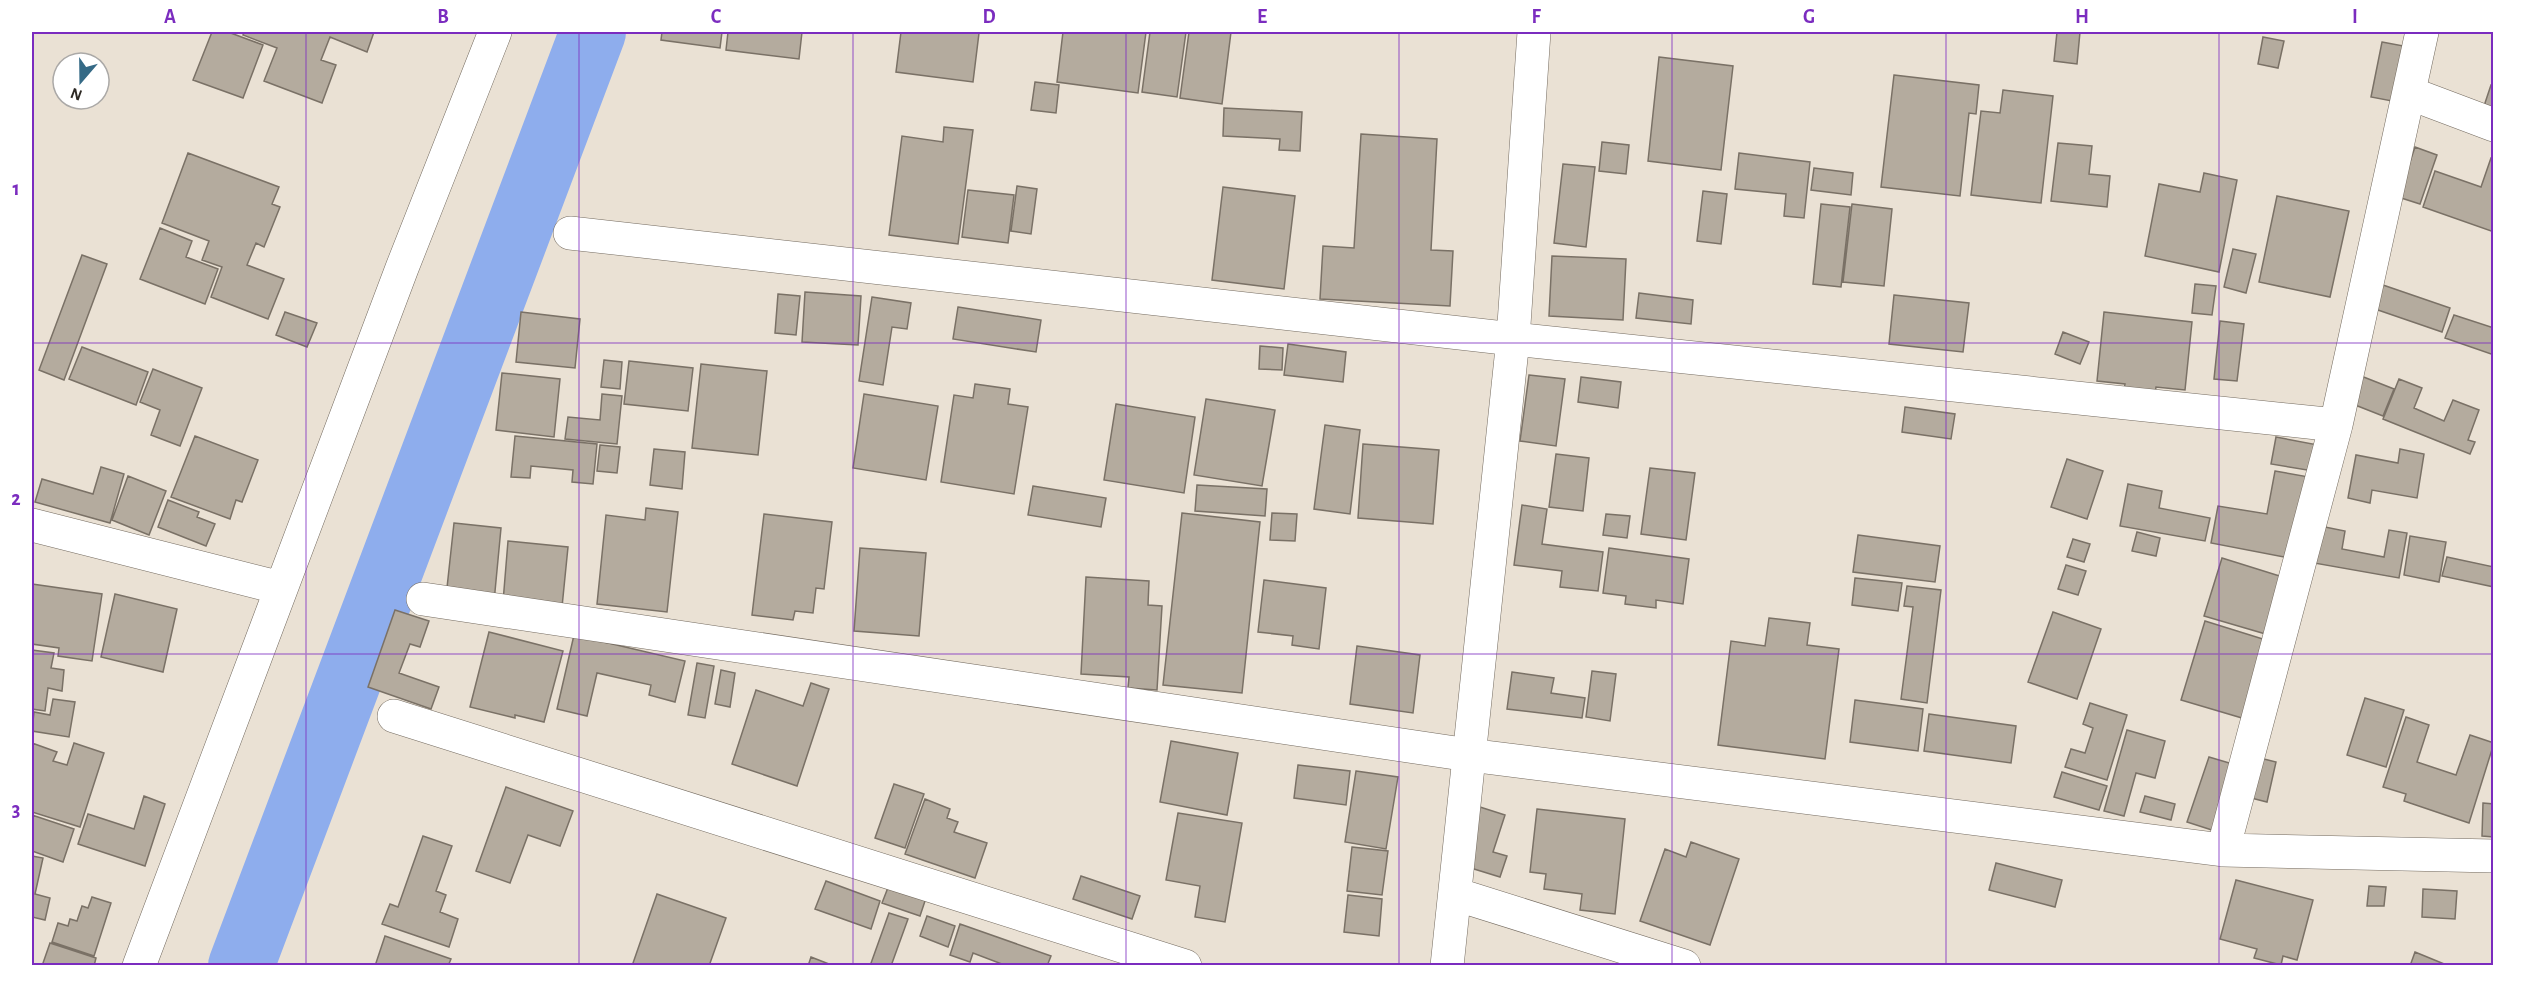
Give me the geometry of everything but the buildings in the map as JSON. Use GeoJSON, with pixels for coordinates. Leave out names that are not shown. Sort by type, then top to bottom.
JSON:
{"type":"FeatureCollection","features":[{"type":"Feature","properties":{"kind":"street"},"geometry":{"type":"LineString","coordinates":[[139,966],[402,268],[495,32]]}},
{"type":"Feature","properties":{"kind":"street"},"geometry":{"type":"LineString","coordinates":[[1447,966],[1513,339],[1534,32]]}},
{"type":"Feature","properties":{"kind":"street"},"geometry":{"type":"LineString","coordinates":[[2223,850],[2336,425],[2422,32]]}},
{"type":"Feature","properties":{"kind":"street"},"geometry":{"type":"LineString","coordinates":[[2409,93],[2493,125]]}},
{"type":"Feature","properties":{"kind":"street"},"geometry":{"type":"LineString","coordinates":[[570,233],[1513,339],[2336,425]]}},
{"type":"Feature","properties":{"kind":"street"},"geometry":{"type":"LineString","coordinates":[[32,525],[281,588]]}},
{"type":"Feature","properties":{"kind":"street"},"geometry":{"type":"LineString","coordinates":[[423,599],[1469,755],[2223,850],[2493,856]]}},
{"type":"Feature","properties":{"kind":"street"},"geometry":{"type":"LineString","coordinates":[[394,716],[1185,966]]}},
{"type":"Feature","properties":{"kind":"street"},"geometry":{"type":"LineString","coordinates":[[1455,894],[1684,966]]}},
{"type":"Feature","properties":{"kind":"waterway"},"geometry":{"type":"LineString","coordinates":[[241,966],[593,32]]}}]}
